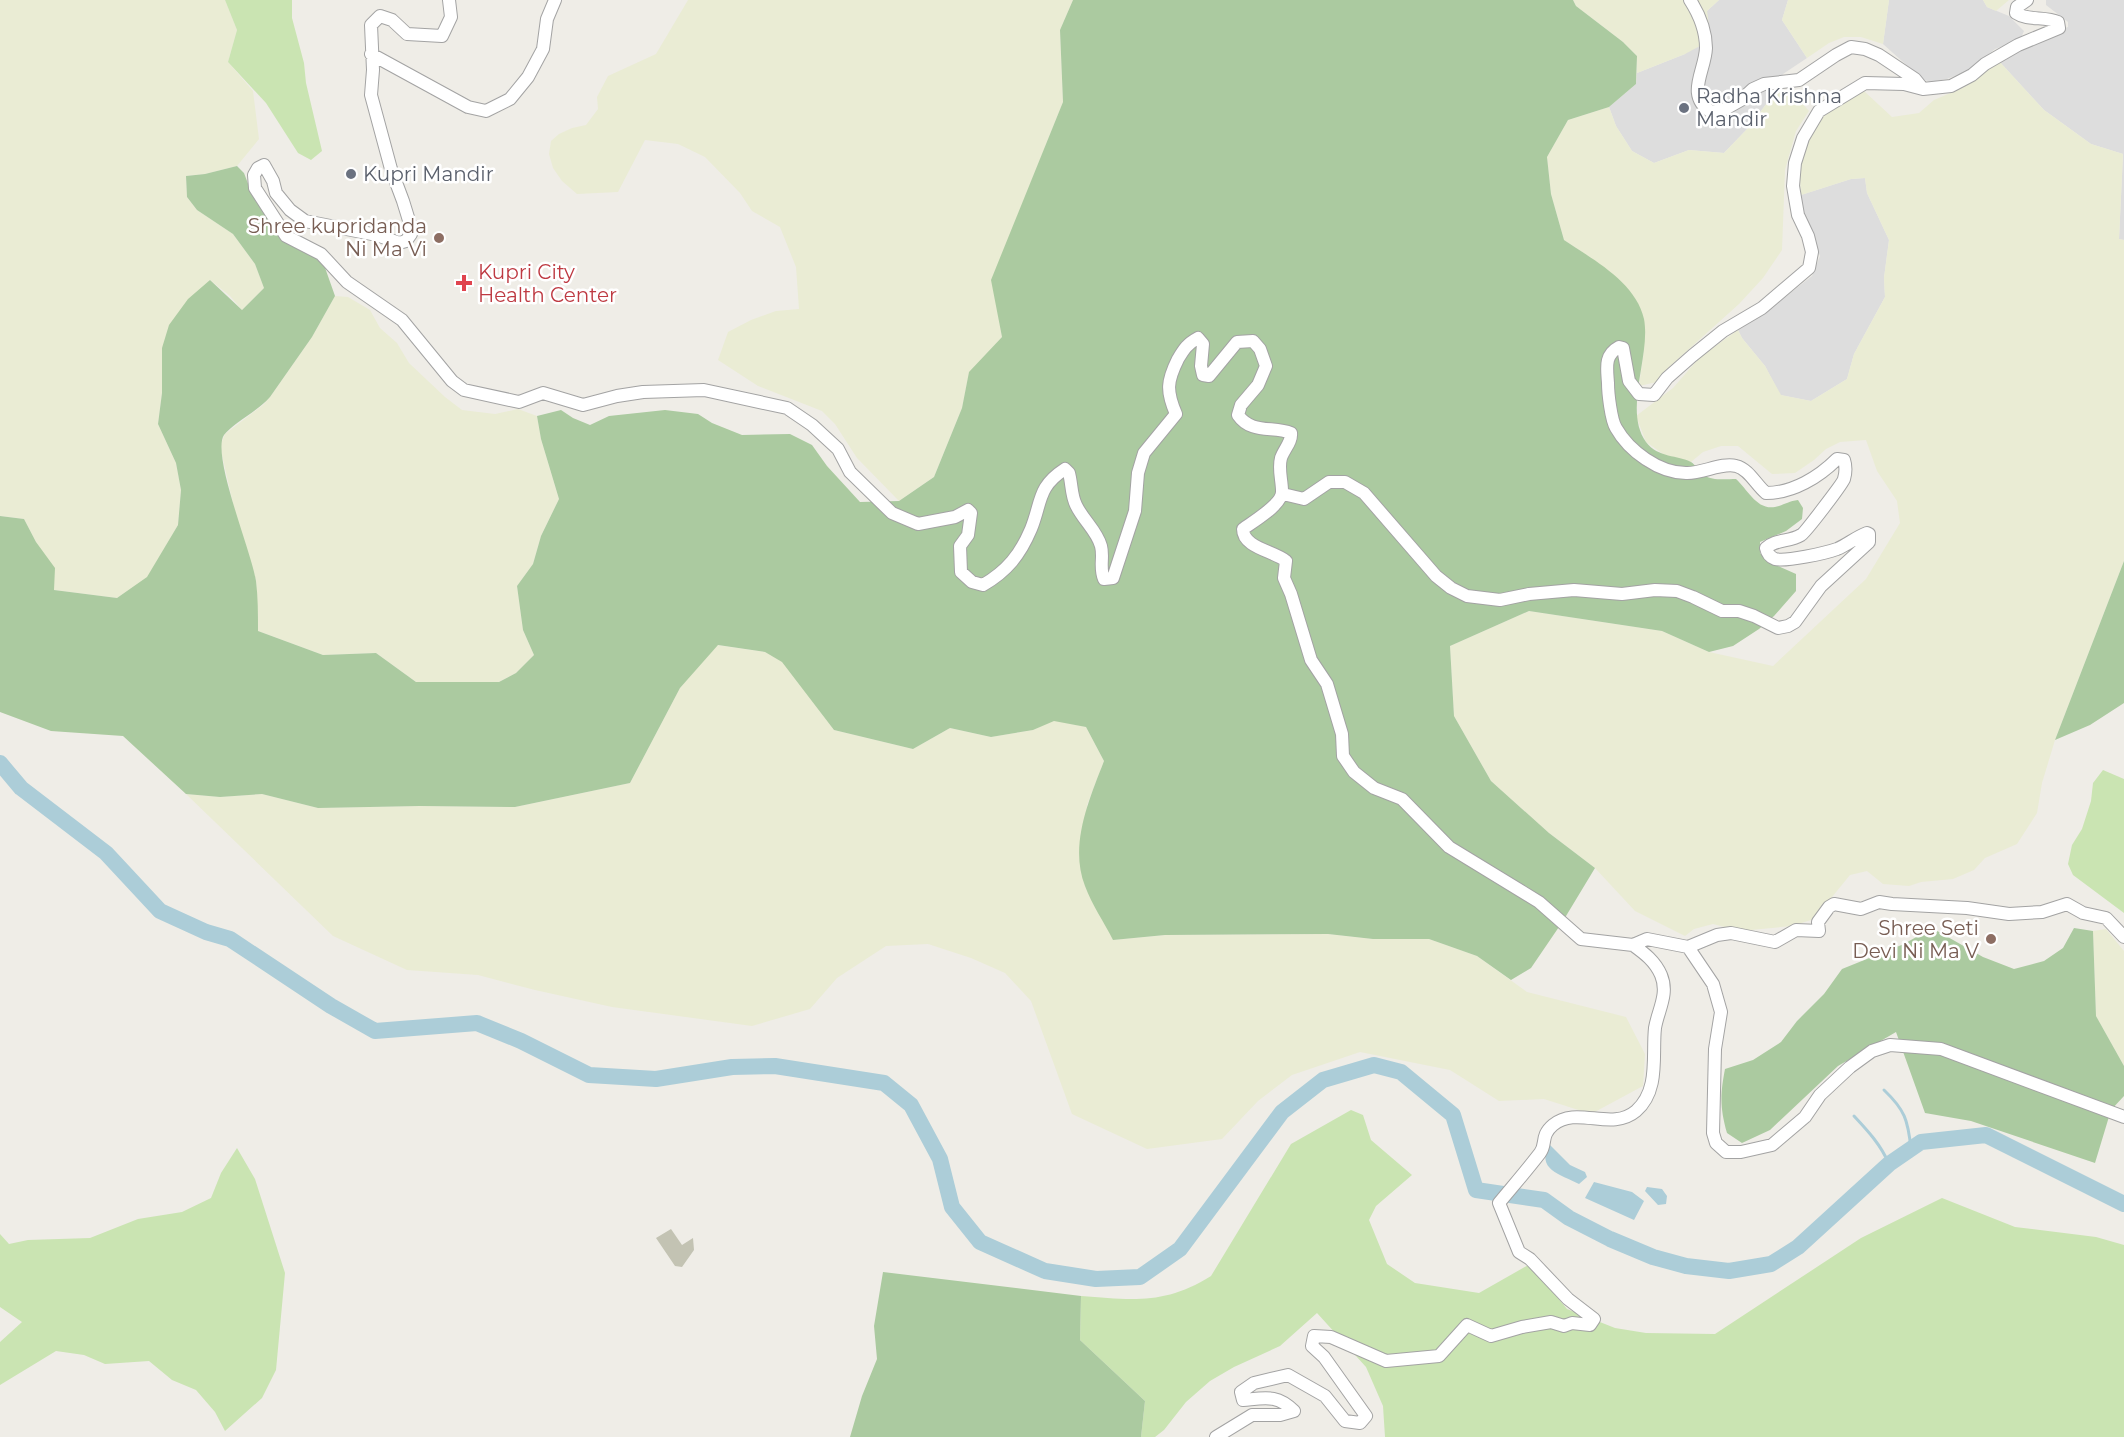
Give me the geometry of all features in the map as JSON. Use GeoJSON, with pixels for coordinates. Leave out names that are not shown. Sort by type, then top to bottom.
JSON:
{"type":"FeatureCollection","features":[{"type":"Feature","properties":{"kind":"street"},"geometry":{"type":"LineString","coordinates":[[449,0],[451,17],[442,36],[407,34],[392,20],[380,16],[371,25],[373,70],[371,95],[391,169],[411,227],[411,234],[406,241],[399,243],[377,236],[305,221],[290,210],[276,193],[273,181],[264,165],[258,168],[254,175],[255,188],[286,236],[321,254],[347,282],[402,320],[452,381],[464,390],[519,402],[543,393],[583,405],[643,392],[704,390],[787,408],[812,425],[838,448],[850,472],[892,513],[918,524],[955,517],[968,510],[971,513],[968,535],[960,546],[961,572],[972,582],[983,585],[1002,574],[1017,556],[1031,529],[1042,491],[1065,469],[1070,472],[1076,506],[1102,547],[1101,573],[1104,579],[1113,578],[1135,511],[1138,473],[1144,453],[1176,414],[1170,400],[1168,383],[1185,346],[1197,338],[1203,344],[1201,366],[1203,375],[1209,376],[1236,342],[1253,341],[1260,349],[1266,366],[1258,385],[1241,405],[1238,415],[1243,422],[1251,426],[1291,433],[1292,438],[1280,459],[1282,494],[1276,504],[1244,529],[1243,534],[1246,540],[1286,561],[1284,578],[1311,660],[1327,684],[1342,734],[1343,756],[1354,772],[1374,788],[1402,799],[1449,847],[1539,902],[1581,939],[1633,945],[1647,955],[1661,975],[1664,988],[1655,1028],[1654,1073],[1646,1096],[1636,1110],[1619,1120],[1574,1116],[1554,1124],[1544,1135],[1542,1151],[1499,1203],[1519,1252],[1530,1259],[1568,1299],[1594,1319],[1590,1325],[1572,1323],[1564,1326],[1551,1322],[1491,1336],[1467,1325],[1439,1356],[1386,1361],[1331,1337],[1314,1336],[1311,1346],[1324,1357],[1366,1416],[1360,1423],[1345,1421],[1325,1396],[1288,1375],[1254,1383],[1241,1392],[1243,1400],[1273,1398],[1284,1401],[1294,1411],[1280,1416],[1252,1415],[1216,1437]]}},
{"type":"Feature","properties":{"kind":"street"},"geometry":{"type":"LineString","coordinates":[[371,54],[468,107],[486,111],[510,99],[528,77],[543,49],[547,19],[555,0]]}},
{"type":"Feature","properties":{"kind":"street"},"geometry":{"type":"LineString","coordinates":[[1690,0],[1703,26],[1706,48],[1697,86],[1698,96],[1704,108],[1711,112],[1725,109],[1764,84],[1799,80],[1851,47],[1865,49],[1879,55],[1915,79],[1923,89]]}},
{"type":"Feature","properties":{"kind":"street"},"geometry":{"type":"LineString","coordinates":[[1282,494],[1304,499],[1329,482],[1345,482],[1364,493],[1436,576],[1451,588],[1467,596],[1500,600],[1529,594],[1574,590],[1623,594],[1655,590],[1677,591],[1722,611],[1739,611],[1778,628],[1788,627],[1795,622],[1821,586],[1869,542],[1869,534],[1866,533],[1838,549],[1800,558],[1775,559],[1767,553],[1766,548],[1769,545],[1794,539],[1804,533],[1844,481],[1846,467],[1844,460],[1837,459],[1827,470],[1778,493],[1766,493],[1747,472],[1735,465],[1688,474],[1668,471],[1631,448],[1614,426],[1608,386],[1607,359],[1612,350],[1618,347],[1623,348],[1629,381],[1639,394],[1654,395],[1667,378],[1692,356],[1724,331],[1762,308],[1794,282],[1809,268],[1812,252],[1808,236],[1798,215],[1793,186],[1795,163],[1803,138],[1819,111],[1865,83],[1904,84],[1923,89],[1950,86],[1972,75],[1985,64],[2018,45],[2059,28],[2058,21],[2021,16],[2016,13],[2017,7],[2027,0]]}},
{"type":"Feature","properties":{"kind":"street"},"geometry":{"type":"LineString","coordinates":[[1633,945],[1647,939],[1688,947],[1717,935],[1731,933],[1774,942],[1796,930],[1819,931],[1818,922],[1834,904],[1861,909],[1879,902],[1967,908],[2009,914],[2042,912],[2067,903],[2083,913],[2106,918],[2124,937]]}},
{"type":"Feature","properties":{"kind":"street"},"geometry":{"type":"LineString","coordinates":[[1688,947],[1713,984],[1721,1012],[1715,1049],[1713,1133],[1716,1143],[1726,1152],[1742,1152],[1772,1145],[1805,1118],[1821,1095],[1850,1067],[1872,1052],[1890,1045],[1941,1049],[2124,1117]]}},
{"type":"Feature","properties":{"kind":"shaded area"},"geometry":{"type":"Polygon","coordinates":[[[0,0],[225,0],[237,30],[228,62],[253,91],[259,139],[237,166],[186,176],[187,197],[197,210],[233,234],[255,264],[264,288],[242,310],[230,296],[210,280],[162,348],[162,393],[158,424],[176,463],[181,490],[178,525],[147,578],[117,598],[54,590],[36,542],[24,519],[0,516],[0,0]]]}},
{"type":"Feature","properties":{"kind":"shaded area"},"geometry":{"type":"Polygon","coordinates":[[[688,0],[1073,0],[1060,30],[1063,102],[992,280],[1002,337],[969,373],[962,408],[934,477],[899,501],[857,458],[835,424],[822,411],[758,386],[718,360],[728,332],[776,311],[799,309],[796,267],[780,227],[752,211],[740,193],[705,157],[678,144],[645,140],[618,192],[577,194],[562,181],[553,168],[549,154],[551,141],[572,128],[586,125],[598,109],[597,97],[608,76],[656,54],[688,0]]]}},
{"type":"Feature","properties":{"kind":"shaded area"},"geometry":{"type":"Polygon","coordinates":[[[1573,0],[1719,0],[1707,11],[1711,40],[1685,54],[1637,73],[1637,56],[1623,42],[1576,6],[1573,0]]]}},
{"type":"Feature","properties":{"kind":"shaded area"},"geometry":{"type":"Polygon","coordinates":[[[1719,0],[1788,0],[1782,20],[1807,58],[1783,74],[1776,91],[1749,127],[1724,153],[1689,150],[1654,163],[1632,151],[1616,126],[1609,107],[1636,84],[1637,73],[1685,54],[1707,11],[1719,0]]]}},
{"type":"Feature","properties":{"kind":"shaded area"},"geometry":{"type":"Polygon","coordinates":[[[1788,0],[1889,0],[1883,44],[1861,37],[1844,37],[1829,43],[1807,58],[1782,20],[1788,0]]]}},
{"type":"Feature","properties":{"kind":"shaded area"},"geometry":{"type":"Polygon","coordinates":[[[1889,0],[1983,0],[1987,7],[2009,16],[2024,31],[2020,40],[1995,49],[1969,70],[1947,79],[1930,82],[1922,79],[1883,44],[1889,0]]]}},
{"type":"Feature","properties":{"kind":"shaded area"},"geometry":{"type":"Polygon","coordinates":[[[1983,0],[2009,0],[1996,11],[1987,7],[1983,0]]]}},
{"type":"Feature","properties":{"kind":"shaded area"},"geometry":{"type":"Polygon","coordinates":[[[2046,0],[2124,0],[2124,240],[2119,239],[2123,154],[2091,144],[2044,110],[1998,60],[2018,46],[2068,27],[2068,22],[2046,5],[2046,0]]]}},
{"type":"Feature","properties":{"kind":"shaded area"},"geometry":{"type":"Polygon","coordinates":[[[1998,60],[2044,110],[2091,144],[2123,154],[2119,239],[2124,240],[2124,561],[2055,740],[2042,783],[2037,813],[2017,844],[1985,858],[1974,870],[1953,879],[1921,882],[1909,886],[1883,884],[1867,871],[1850,875],[1814,919],[1792,926],[1740,931],[1713,924],[1694,929],[1685,936],[1635,911],[1595,868],[1549,833],[1491,781],[1454,716],[1450,646],[1529,611],[1662,631],[1709,652],[1773,666],[1866,579],[1900,523],[1897,501],[1877,471],[1866,440],[1840,442],[1826,449],[1795,473],[1772,474],[1738,446],[1721,446],[1703,452],[1691,462],[1666,456],[1646,442],[1636,416],[1673,388],[1700,357],[1738,330],[1765,366],[1781,395],[1811,401],[1847,379],[1854,354],[1885,297],[1884,278],[1889,240],[1867,193],[1865,178],[1851,179],[1801,195],[1799,165],[1808,139],[1821,118],[1849,97],[1864,91],[1892,117],[1919,113],[1934,100],[1962,88],[1998,60]]]}},
{"type":"Feature","properties":{"kind":"shaded area"},"geometry":{"type":"Polygon","coordinates":[[[1776,91],[1792,92],[1809,111],[1796,131],[1785,170],[1782,250],[1763,278],[1739,304],[1669,367],[1657,382],[1639,386],[1644,350],[1643,319],[1634,297],[1617,279],[1564,240],[1551,194],[1547,157],[1568,120],[1609,107],[1616,126],[1632,151],[1654,163],[1689,150],[1724,153],[1749,127],[1776,91]]]}},
{"type":"Feature","properties":{"kind":"shaded area"},"geometry":{"type":"Polygon","coordinates":[[[1865,178],[1867,193],[1889,240],[1884,278],[1885,297],[1854,354],[1847,379],[1811,401],[1780,395],[1765,366],[1738,330],[1766,312],[1812,276],[1820,256],[1802,212],[1801,195],[1851,179],[1865,178]]]}},
{"type":"Feature","properties":{"kind":"shaded area"},"geometry":{"type":"Polygon","coordinates":[[[335,296],[348,297],[370,310],[380,328],[397,343],[409,363],[462,410],[495,414],[518,409],[537,416],[541,439],[559,499],[541,536],[533,564],[517,586],[523,630],[534,655],[516,673],[499,682],[416,682],[376,653],[323,655],[258,631],[256,580],[236,517],[220,446],[225,434],[270,397],[312,337],[335,296]]]}},
{"type":"Feature","properties":{"kind":"shaded area"},"geometry":{"type":"Polygon","coordinates":[[[717,645],[765,652],[783,662],[834,730],[913,749],[950,728],[991,737],[1033,730],[1054,720],[1086,727],[1104,761],[1087,805],[1113,940],[1165,935],[1328,934],[1373,939],[1429,939],[1477,956],[1527,992],[1626,1017],[1645,1054],[1643,1086],[1591,1114],[1544,1099],[1499,1101],[1450,1070],[1360,1052],[1292,1075],[1258,1101],[1222,1139],[1147,1149],[1072,1114],[1031,1001],[1005,973],[971,958],[928,944],[886,946],[837,978],[810,1009],[752,1026],[612,1007],[478,975],[407,970],[333,936],[186,794],[220,797],[262,794],[318,808],[515,807],[630,783],[680,688],[717,645]]]}},
{"type":"Feature","properties":{"kind":"shaded area"},"geometry":{"type":"Polygon","coordinates":[[[2106,929],[2124,951],[2124,1066],[2096,1016],[2093,931],[2106,929]]]}},
{"type":"Feature","properties":{"kind":"shaded area"},"geometry":{"type":"Polygon","coordinates":[[[671,1229],[682,1245],[693,1238],[694,1250],[682,1267],[675,1266],[656,1238],[671,1229]]]}},
{"type":"Feature","properties":{"kind":"green space"},"geometry":{"type":"Polygon","coordinates":[[[225,0],[292,0],[292,18],[304,63],[306,83],[322,151],[311,160],[298,153],[266,103],[228,62],[237,30],[225,0]]]}},
{"type":"Feature","properties":{"kind":"green space"},"geometry":{"type":"Polygon","coordinates":[[[1073,0],[1573,0],[1576,6],[1623,42],[1637,56],[1636,84],[1609,107],[1568,120],[1547,157],[1551,194],[1564,240],[1612,273],[1632,294],[1639,306],[1644,319],[1645,334],[1637,414],[1646,442],[1662,454],[1691,462],[1707,477],[1736,479],[1754,500],[1765,506],[1779,506],[1798,500],[1803,508],[1802,519],[1786,531],[1760,542],[1760,553],[1769,562],[1796,574],[1796,591],[1759,629],[1733,646],[1709,652],[1662,631],[1529,611],[1450,646],[1454,716],[1491,781],[1549,833],[1595,868],[1531,968],[1511,980],[1477,956],[1429,939],[1373,939],[1328,934],[1165,935],[1113,940],[1085,886],[1079,855],[1087,807],[1104,761],[1086,727],[1054,721],[1033,730],[991,737],[950,728],[913,749],[834,730],[782,662],[765,652],[718,645],[680,688],[630,783],[515,807],[318,808],[262,794],[220,797],[186,794],[123,736],[51,731],[0,712],[0,516],[24,519],[36,542],[55,568],[54,590],[117,598],[147,577],[178,525],[181,490],[176,463],[158,424],[162,393],[162,348],[169,325],[188,299],[210,280],[242,310],[264,288],[255,264],[233,234],[197,210],[187,197],[186,176],[237,166],[244,173],[250,189],[286,242],[323,262],[335,296],[312,337],[270,397],[224,435],[221,446],[227,483],[256,581],[258,631],[323,655],[376,653],[416,682],[499,682],[516,673],[534,655],[523,630],[517,586],[533,564],[541,536],[559,499],[541,439],[537,416],[561,410],[590,425],[609,416],[665,410],[698,414],[712,423],[742,435],[790,434],[812,445],[827,466],[860,502],[899,501],[934,477],[962,408],[969,372],[1002,337],[991,280],[1063,102],[1060,30],[1073,0]]]}},
{"type":"Feature","properties":{"kind":"green space"},"geometry":{"type":"Polygon","coordinates":[[[2124,561],[2124,703],[2090,725],[2055,740],[2124,561]]]}},
{"type":"Feature","properties":{"kind":"green space"},"geometry":{"type":"Polygon","coordinates":[[[2103,770],[2124,779],[2124,913],[2073,875],[2068,864],[2072,845],[2082,829],[2091,801],[2093,783],[2103,770]]]}},
{"type":"Feature","properties":{"kind":"green space"},"geometry":{"type":"Polygon","coordinates":[[[1932,928],[1983,957],[2014,969],[2044,961],[2063,948],[2074,928],[2093,931],[2096,1016],[2124,1066],[2124,1096],[2111,1110],[2095,1163],[1971,1121],[1925,1113],[1896,1032],[1838,1066],[1770,1130],[1742,1143],[1727,1133],[1721,1101],[1725,1069],[1753,1060],[1781,1042],[1797,1021],[1824,994],[1842,969],[1904,944],[1932,928]]]}},
{"type":"Feature","properties":{"kind":"green space"},"geometry":{"type":"Polygon","coordinates":[[[1351,1110],[1363,1115],[1371,1140],[1412,1175],[1376,1206],[1369,1220],[1387,1264],[1415,1283],[1479,1293],[1530,1264],[1567,1309],[1615,1328],[1646,1333],[1715,1334],[1861,1238],[1942,1198],[2015,1227],[2096,1237],[2124,1245],[2124,1437],[1385,1437],[1383,1406],[1366,1367],[1317,1313],[1280,1346],[1210,1381],[1186,1402],[1164,1430],[1155,1437],[1141,1437],[1145,1401],[1080,1340],[1081,1296],[1132,1299],[1163,1296],[1178,1292],[1211,1276],[1291,1144],[1351,1110]]]}},
{"type":"Feature","properties":{"kind":"green space"},"geometry":{"type":"Polygon","coordinates":[[[237,1148],[255,1179],[285,1273],[276,1370],[262,1398],[225,1431],[215,1412],[196,1390],[172,1380],[149,1361],[105,1364],[84,1355],[56,1351],[0,1385],[0,1342],[22,1322],[0,1307],[0,1234],[9,1244],[28,1240],[90,1238],[138,1219],[182,1212],[211,1198],[221,1173],[237,1148]]]}},
{"type":"Feature","properties":{"kind":"green space"},"geometry":{"type":"Polygon","coordinates":[[[883,1272],[1081,1296],[1080,1340],[1145,1401],[1141,1437],[850,1437],[862,1396],[877,1359],[874,1326],[883,1272]]]}},
{"type":"Feature","properties":{"kind":"water"},"geometry":{"type":"Polygon","coordinates":[[[1549,1144],[1570,1165],[1585,1172],[1587,1177],[1579,1184],[1552,1170],[1546,1160],[1549,1144]]]}},
{"type":"Feature","properties":{"kind":"water"},"geometry":{"type":"Polygon","coordinates":[[[1594,1182],[1632,1192],[1644,1201],[1634,1220],[1585,1198],[1594,1182]]]}},
{"type":"Feature","properties":{"kind":"water"},"geometry":{"type":"Polygon","coordinates":[[[1647,1187],[1662,1189],[1667,1196],[1666,1204],[1658,1205],[1645,1191],[1647,1187]]]}},
{"type":"Feature","properties":{"kind":"waterway"},"geometry":{"type":"LineString","coordinates":[[0,763],[21,788],[106,853],[160,911],[206,932],[230,939],[331,1006],[375,1031],[477,1023],[521,1041],[589,1075],[656,1079],[732,1067],[775,1066],[884,1083],[911,1105],[940,1159],[952,1207],[980,1242],[1045,1271],[1096,1279],[1140,1277],[1180,1249],[1282,1112],[1323,1080],[1374,1065],[1401,1072],[1453,1115],[1476,1190],[1544,1200],[1569,1218],[1610,1239],[1653,1257],[1686,1266],[1729,1271],[1771,1264],[1798,1247],[1889,1164],[1921,1142],[1986,1135],[2124,1204]]}},
{"type":"Feature","properties":{"kind":"waterway"},"geometry":{"type":"LineString","coordinates":[[1884,1090],[1904,1116],[1911,1149]]}},
{"type":"Feature","properties":{"kind":"waterway"},"geometry":{"type":"LineString","coordinates":[[1854,1116],[1878,1144],[1889,1164]]}},
{"type":"Feature","properties":{"kind":"place","name":"Radha Krishna Mandir"},"geometry":{"type":"Point","coordinates":[1684,108]}},
{"type":"Feature","properties":{"kind":"place","name":"Kupri Mandir"},"geometry":{"type":"Point","coordinates":[351,174]}},
{"type":"Feature","properties":{"kind":"place","name":"Shree kupridanda Ni Ma Vi"},"geometry":{"type":"Point","coordinates":[439,238]}},
{"type":"Feature","properties":{"kind":"place","name":"Kupri City Health Center"},"geometry":{"type":"Point","coordinates":[464,283]}},
{"type":"Feature","properties":{"kind":"place","name":"Shree Seti Devi Ni Ma V"},"geometry":{"type":"Point","coordinates":[1991,939]}}]}
